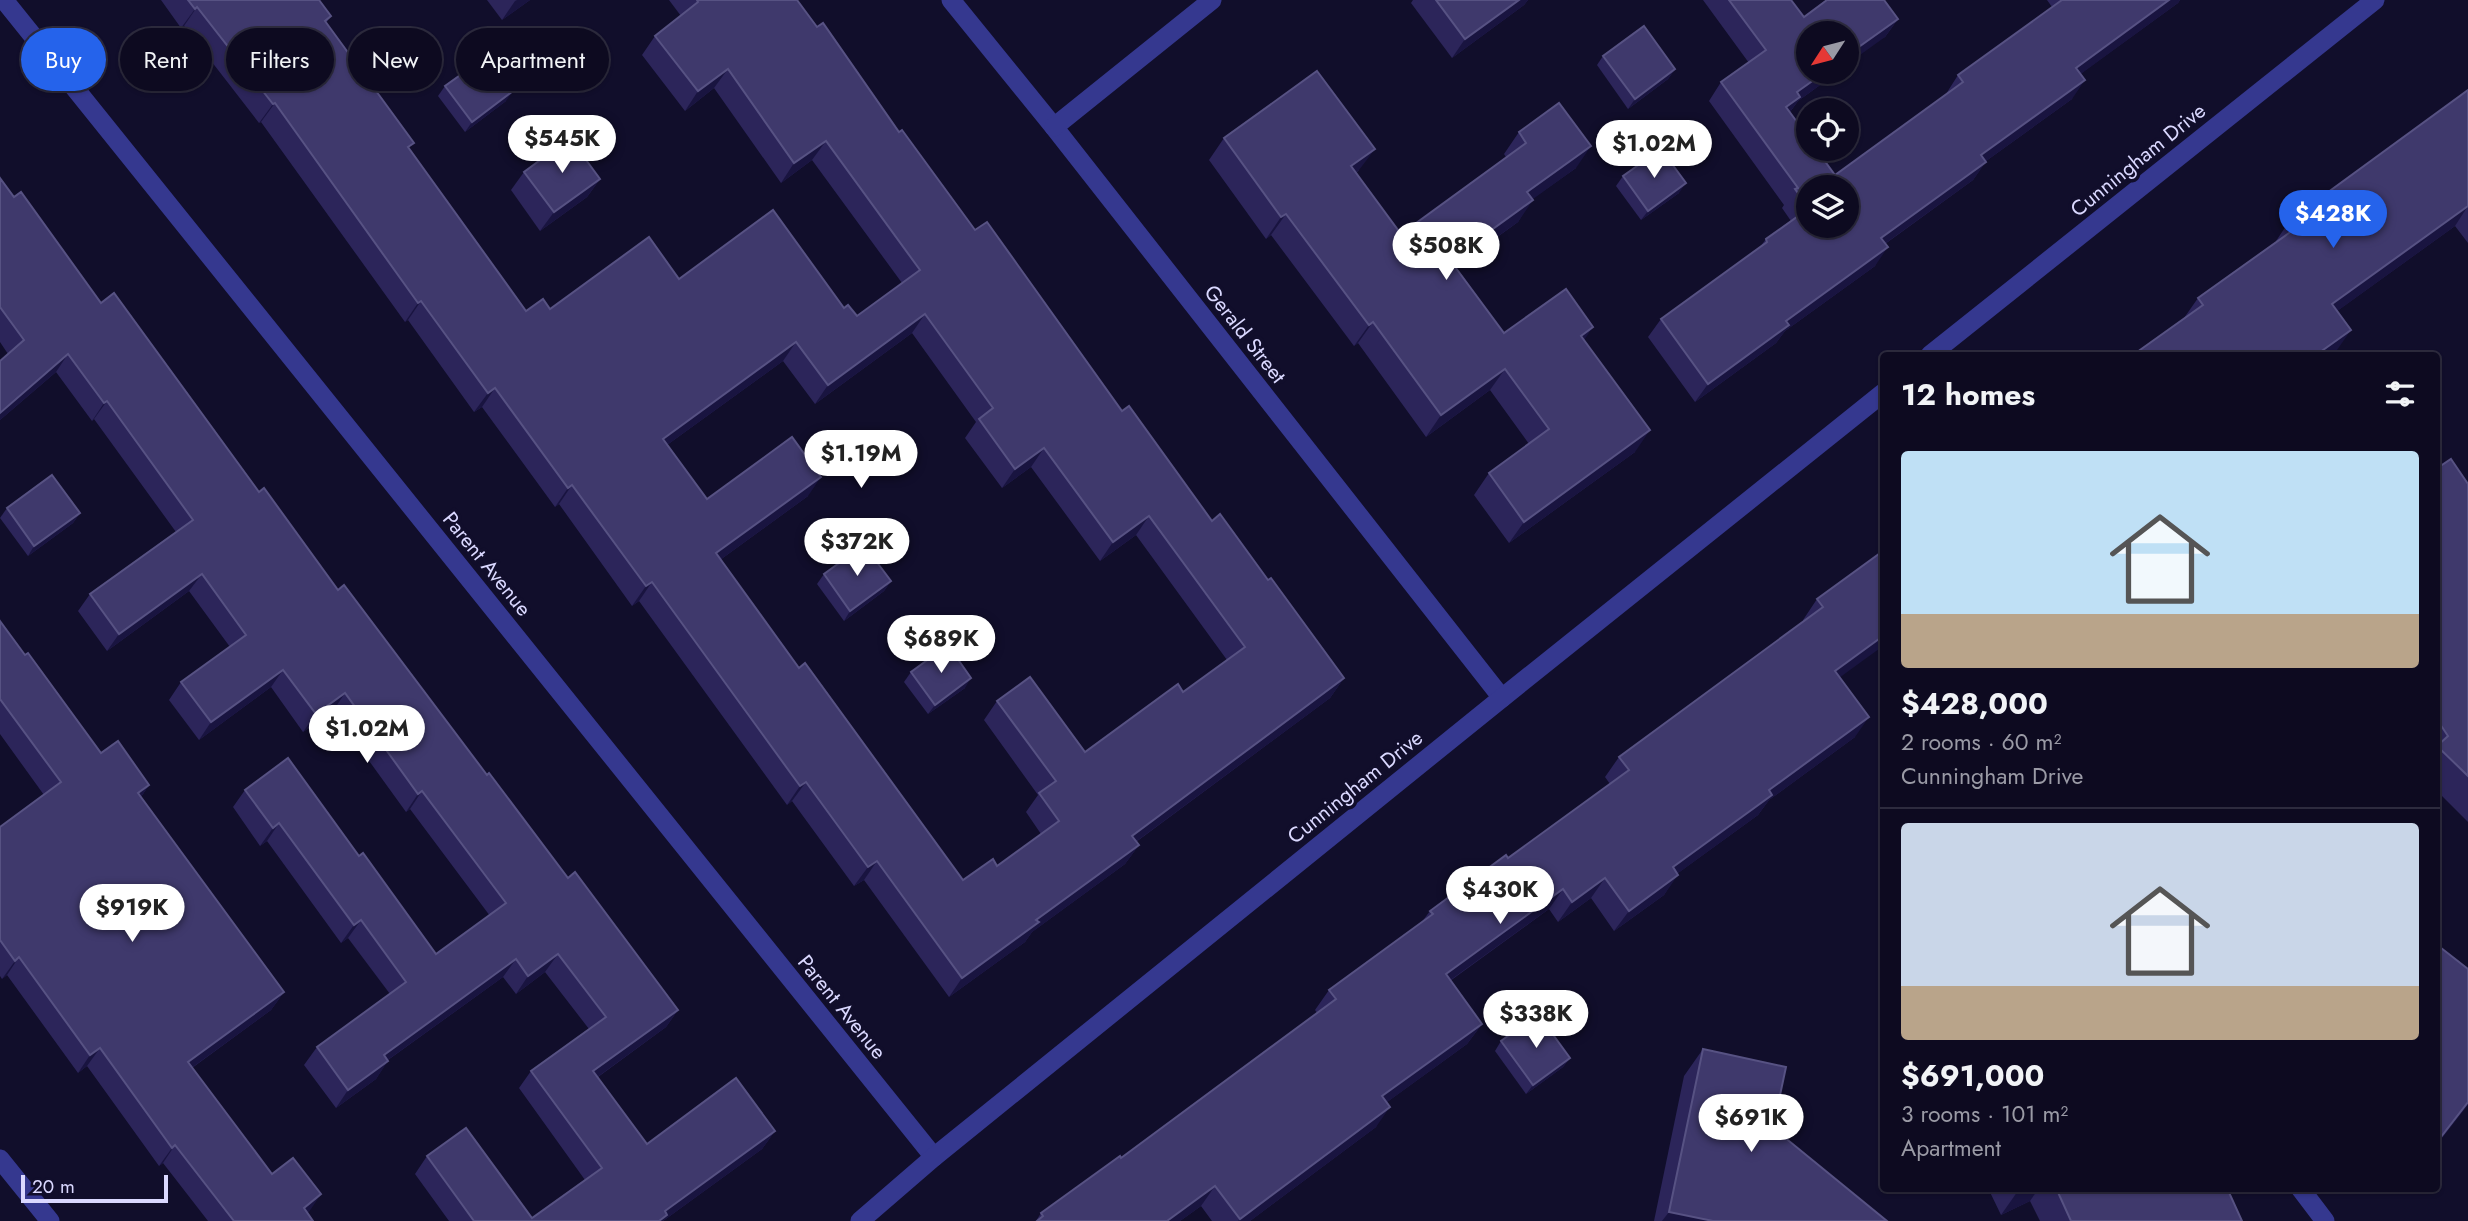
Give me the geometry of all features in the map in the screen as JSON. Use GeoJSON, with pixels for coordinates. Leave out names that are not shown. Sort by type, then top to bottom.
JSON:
{"type":"FeatureCollection","features":[{"type":"Feature","properties":{"kind":"street","name":"Parent Avenue"},"geometry":{"type":"LineString","coordinates":[[4,0],[934,1157]]}},
{"type":"Feature","properties":{"kind":"street","name":"Gerald Street"},"geometry":{"type":"LineString","coordinates":[[951,0],[1054,127],[1502,698]]}},
{"type":"Feature","properties":{"kind":"street"},"geometry":{"type":"LineString","coordinates":[[1054,127],[1212,0]]}},
{"type":"Feature","properties":{"kind":"street","name":"Cunningham Drive"},"geometry":{"type":"LineString","coordinates":[[1934,352],[2375,0]]}},
{"type":"Feature","properties":{"kind":"street","name":"Cunningham Drive"},"geometry":{"type":"LineString","coordinates":[[860,1221],[934,1157],[1880,395]]}},
{"type":"Feature","properties":{"kind":"street"},"geometry":{"type":"LineString","coordinates":[[0,1158],[50,1221]]}},
{"type":"Feature","properties":{"kind":"street"},"geometry":{"type":"LineString","coordinates":[[2303,1192],[2325,1221]]}},
{"type":"Feature","properties":{"kind":"building"},"geometry":{"type":"Polygon","coordinates":[[[188,0],[319,0],[331,16],[325,21],[330,28],[226,28],[226,44],[197,7],[195,9],[188,0]]]}},
{"type":"Feature","properties":{"kind":"building"},"geometry":{"type":"Polygon","coordinates":[[[697,0],[797,0],[817,27],[823,23],[899,132],[902,130],[975,230],[987,222],[1122,411],[1129,406],[1212,521],[1220,514],[1344,678],[1132,836],[1139,845],[962,978],[877,861],[868,867],[806,782],[800,786],[652,582],[646,586],[572,485],[568,488],[495,388],[488,393],[421,301],[418,303],[275,103],[273,104],[263,91],[334,91],[334,33],[348,53],[348,91],[376,91],[414,143],[408,147],[526,311],[543,299],[550,309],[649,237],[679,279],[773,210],[844,308],[848,305],[857,316],[920,270],[826,141],[794,163],[728,69],[698,91],[655,36],[698,2],[697,0]],[[925,314],[828,385],[796,342],[663,439],[707,499],[792,437],[821,477],[716,553],[799,668],[805,663],[963,880],[993,859],[997,866],[1059,821],[1039,793],[1056,781],[997,701],[1030,677],[1085,752],[1178,684],[1183,692],[1245,647],[1149,516],[1113,542],[1044,448],[1015,469],[979,419],[993,408],[925,314]]]}},
{"type":"Feature","properties":{"kind":"building"},"geometry":{"type":"Polygon","coordinates":[[[1436,0],[1519,0],[1465,39],[1436,0]]]}},
{"type":"Feature","properties":{"kind":"building"},"geometry":{"type":"Polygon","coordinates":[[[1729,0],[1791,0],[1804,17],[1827,0],[1884,0],[1898,19],[1859,47],[1859,21],[1796,21],[1796,84],[1808,84],[1797,92],[1800,97],[1786,107],[1796,121],[1796,161],[1825,161],[1835,175],[1796,175],[1796,185],[1721,82],[1766,50],[1729,0]]]}},
{"type":"Feature","properties":{"kind":"building"},"geometry":{"type":"Polygon","coordinates":[[[2062,0],[2169,0],[2076,68],[2085,80],[1981,155],[1986,162],[1881,238],[1888,247],[1786,321],[1789,325],[1708,384],[1661,319],[1767,242],[1766,239],[1796,218],[1796,238],[1859,238],[1859,175],[1835,175],[1854,161],[1859,161],[1859,158],[1963,82],[1958,75],[2062,0]]]}},
{"type":"Feature","properties":{"kind":"building"},"geometry":{"type":"Polygon","coordinates":[[[1644,26],[1675,69],[1635,99],[1603,56],[1644,26]]]}},
{"type":"Feature","properties":{"kind":"building"},"geometry":{"type":"Polygon","coordinates":[[[1317,71],[1375,149],[1351,166],[1401,234],[1526,143],[1519,132],[1559,103],[1591,146],[1527,192],[1533,200],[1450,260],[1504,333],[1566,289],[1593,327],[1581,336],[1650,430],[1524,522],[1489,473],[1549,429],[1505,369],[1441,415],[1373,322],[1369,325],[1286,214],[1281,217],[1224,138],[1317,71]]]}},
{"type":"Feature","properties":{"kind":"building"},"geometry":{"type":"Polygon","coordinates":[[[456,78],[456,91],[513,91],[472,122],[445,86],[456,78]]]}},
{"type":"Feature","properties":{"kind":"building"},"geometry":{"type":"Polygon","coordinates":[[[2468,90],[2468,206],[2332,304],[2351,330],[2320,352],[2137,352],[2203,305],[2198,298],[2296,228],[2290,220],[2468,90]]]}},
{"type":"Feature","properties":{"kind":"building"},"geometry":{"type":"Polygon","coordinates":[[[570,138],[600,179],[554,212],[524,172],[570,138]]]}},
{"type":"Feature","properties":{"kind":"building"},"geometry":{"type":"Polygon","coordinates":[[[1661,149],[1686,183],[1648,211],[1623,176],[1661,149]]]}},
{"type":"Feature","properties":{"kind":"building"},"geometry":{"type":"Polygon","coordinates":[[[0,178],[14,197],[21,192],[101,303],[114,293],[259,492],[264,488],[338,590],[344,585],[487,775],[489,773],[568,878],[575,872],[678,1010],[593,1071],[647,1144],[736,1078],[775,1131],[665,1211],[667,1215],[659,1221],[474,1221],[427,1156],[466,1128],[532,1218],[602,1168],[531,1071],[606,1017],[558,954],[528,976],[516,959],[384,1055],[388,1061],[348,1090],[317,1047],[406,982],[361,920],[354,925],[279,823],[273,828],[245,790],[288,758],[359,856],[363,853],[436,954],[506,903],[422,791],[418,794],[345,693],[316,714],[283,670],[211,722],[181,682],[246,635],[202,574],[119,634],[90,594],[193,520],[107,401],[104,403],[68,354],[0,413],[0,361],[24,340],[0,307],[0,178]]]}},
{"type":"Feature","properties":{"kind":"building"},"geometry":{"type":"Polygon","coordinates":[[[2451,459],[2468,484],[2468,776],[2440,749],[2440,743],[2448,736],[2440,724],[2440,466],[2451,459]]]}},
{"type":"Feature","properties":{"kind":"building"},"geometry":{"type":"Polygon","coordinates":[[[52,475],[80,513],[34,546],[7,508],[52,475]]]}},
{"type":"Feature","properties":{"kind":"building"},"geometry":{"type":"Polygon","coordinates":[[[864,545],[891,581],[850,611],[824,574],[864,545]]]}},
{"type":"Feature","properties":{"kind":"building"},"geometry":{"type":"Polygon","coordinates":[[[1880,553],[1880,638],[1835,671],[1869,717],[1769,790],[1772,795],[1673,867],[1678,875],[1629,911],[1605,878],[1572,902],[1563,889],[1446,974],[1482,1024],[1382,1096],[1390,1107],[1240,1219],[1215,1186],[1167,1221],[1037,1221],[1043,1216],[1041,1213],[1120,1156],[1121,1158],[1336,999],[1329,990],[1433,914],[1430,911],[1629,770],[1619,757],[1823,607],[1817,599],[1880,553]]]}},
{"type":"Feature","properties":{"kind":"building"},"geometry":{"type":"Polygon","coordinates":[[[0,621],[25,655],[28,653],[101,753],[118,741],[149,785],[138,793],[284,992],[188,1062],[272,1174],[293,1158],[321,1194],[304,1208],[313,1221],[234,1221],[175,1145],[172,1148],[100,1048],[90,1055],[19,957],[15,961],[0,940],[0,827],[61,782],[0,699],[0,621]]]}},
{"type":"Feature","properties":{"kind":"building"},"geometry":{"type":"Polygon","coordinates":[[[948,645],[971,678],[935,705],[911,672],[948,645]]]}},
{"type":"Feature","properties":{"kind":"building"},"geometry":{"type":"Polygon","coordinates":[[[2440,947],[2468,969],[2468,1102],[2440,1138],[2440,947]]]}},
{"type":"Feature","properties":{"kind":"building"},"geometry":{"type":"Polygon","coordinates":[[[1538,1014],[1570,1058],[1533,1085],[1501,1041],[1538,1014]]]}},
{"type":"Feature","properties":{"kind":"building"},"geometry":{"type":"Polygon","coordinates":[[[1703,1049],[1786,1067],[1773,1128],[1887,1221],[1713,1221],[1669,1212],[1703,1049]]]}},
{"type":"Feature","properties":{"kind":"building"},"geometry":{"type":"Polygon","coordinates":[[[2058,1192],[2229,1192],[2242,1221],[2071,1221],[2058,1192]]]}}]}
